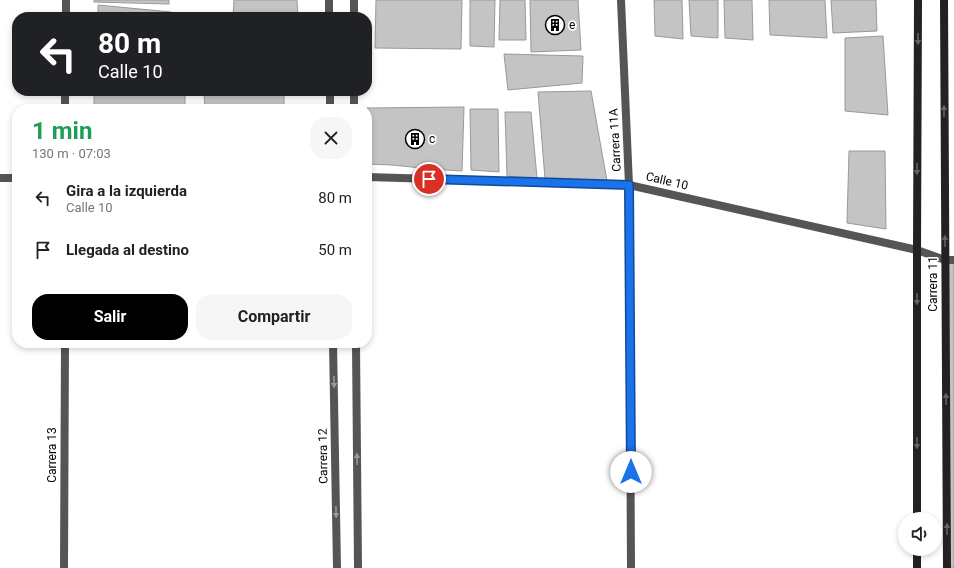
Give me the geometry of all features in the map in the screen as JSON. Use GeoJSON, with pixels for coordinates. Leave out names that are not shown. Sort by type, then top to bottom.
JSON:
{"type":"FeatureCollection","features":[{"type":"Feature","properties":{"kind":"main road","name":"Carrera 11"},"geometry":{"type":"LineString","coordinates":[[917,512],[918,0]]}},
{"type":"Feature","properties":{"kind":"main road","name":"Carrera 11"},"geometry":{"type":"LineString","coordinates":[[944,0],[947,568]]}},
{"type":"Feature","properties":{"kind":"main road"},"geometry":{"type":"LineString","coordinates":[[917,556],[917,568]]}},
{"type":"Feature","properties":{"kind":"street"},"geometry":{"type":"LineString","coordinates":[[66,0],[66,12]]}},
{"type":"Feature","properties":{"kind":"street"},"geometry":{"type":"LineString","coordinates":[[329,0],[330,12]]}},
{"type":"Feature","properties":{"kind":"street"},"geometry":{"type":"LineString","coordinates":[[354,0],[354,12]]}},
{"type":"Feature","properties":{"kind":"street","name":"Carrera 11A"},"geometry":{"type":"LineString","coordinates":[[621,0],[629,185],[631,568]]}},
{"type":"Feature","properties":{"kind":"street","name":"Calle 10"},"geometry":{"type":"LineString","coordinates":[[372,177],[629,185],[917,250],[945,260],[954,260]]}},
{"type":"Feature","properties":{"kind":"street"},"geometry":{"type":"LineString","coordinates":[[0,178],[12,178]]}},
{"type":"Feature","properties":{"kind":"street","name":"Carrera 13"},"geometry":{"type":"LineString","coordinates":[[64,348],[64,568]]}},
{"type":"Feature","properties":{"kind":"street","name":"Carrera 12"},"geometry":{"type":"LineString","coordinates":[[333,348],[337,568]]}},
{"type":"Feature","properties":{"kind":"street"},"geometry":{"type":"LineString","coordinates":[[356,348],[358,568]]}},
{"type":"Feature","properties":{"kind":"building"},"geometry":{"type":"Polygon","coordinates":[[[94,0],[169,0],[169,4],[94,2],[94,0]]]}},
{"type":"Feature","properties":{"kind":"building"},"geometry":{"type":"Polygon","coordinates":[[[234,0],[297,0],[298,12],[233,12],[234,0]]]}},
{"type":"Feature","properties":{"kind":"building"},"geometry":{"type":"Polygon","coordinates":[[[376,0],[462,0],[461,49],[375,48],[376,0]]]}},
{"type":"Feature","properties":{"kind":"building"},"geometry":{"type":"Polygon","coordinates":[[[470,0],[495,0],[494,47],[470,46],[470,0]]]}},
{"type":"Feature","properties":{"kind":"building"},"geometry":{"type":"Polygon","coordinates":[[[500,0],[525,0],[526,40],[499,40],[500,0]]]}},
{"type":"Feature","properties":{"kind":"building","name":"e"},"geometry":{"type":"Polygon","coordinates":[[[530,0],[578,0],[581,50],[531,52],[530,0]]]}},
{"type":"Feature","properties":{"kind":"building"},"geometry":{"type":"Polygon","coordinates":[[[654,0],[682,0],[683,39],[655,36],[654,0]]]}},
{"type":"Feature","properties":{"kind":"building"},"geometry":{"type":"Polygon","coordinates":[[[689,0],[718,0],[718,38],[691,36],[689,0]]]}},
{"type":"Feature","properties":{"kind":"building"},"geometry":{"type":"Polygon","coordinates":[[[724,0],[752,0],[753,40],[725,38],[724,0]]]}},
{"type":"Feature","properties":{"kind":"building"},"geometry":{"type":"Polygon","coordinates":[[[769,0],[825,0],[827,38],[770,35],[769,0]]]}},
{"type":"Feature","properties":{"kind":"building"},"geometry":{"type":"Polygon","coordinates":[[[831,0],[876,0],[877,31],[833,33],[831,0]]]}},
{"type":"Feature","properties":{"kind":"building"},"geometry":{"type":"Polygon","coordinates":[[[98,5],[171,12],[98,12],[98,5]]]}},
{"type":"Feature","properties":{"kind":"building"},"geometry":{"type":"Polygon","coordinates":[[[883,36],[888,115],[845,111],[845,38],[883,36]]]}},
{"type":"Feature","properties":{"kind":"building"},"geometry":{"type":"Polygon","coordinates":[[[504,54],[583,56],[582,83],[508,90],[504,54]]]}},
{"type":"Feature","properties":{"kind":"building"},"geometry":{"type":"Polygon","coordinates":[[[591,91],[607,181],[545,179],[538,92],[591,91]]]}},
{"type":"Feature","properties":{"kind":"building"},"geometry":{"type":"Polygon","coordinates":[[[94,96],[185,96],[185,104],[94,104],[94,96]]]}},
{"type":"Feature","properties":{"kind":"building"},"geometry":{"type":"Polygon","coordinates":[[[204,96],[284,96],[284,104],[205,104],[204,96]]]}},
{"type":"Feature","properties":{"kind":"building","name":"c"},"geometry":{"type":"Polygon","coordinates":[[[464,107],[462,171],[372,164],[372,108],[464,107]]]}},
{"type":"Feature","properties":{"kind":"building"},"geometry":{"type":"Polygon","coordinates":[[[470,109],[498,109],[499,172],[471,170],[470,109]]]}},
{"type":"Feature","properties":{"kind":"building"},"geometry":{"type":"Polygon","coordinates":[[[505,112],[531,112],[537,178],[507,177],[505,112]]]}},
{"type":"Feature","properties":{"kind":"building"},"geometry":{"type":"Polygon","coordinates":[[[849,151],[885,151],[886,229],[847,223],[849,151]]]}},
{"type":"Feature","properties":{"kind":"building"},"geometry":{"type":"Polygon","coordinates":[[[946,261],[954,261],[954,568],[947,568],[946,261]]]}},
{"type":"Feature","properties":{"kind":"place","name":"e"},"geometry":{"type":"Point","coordinates":[555,25]}},
{"type":"Feature","properties":{"kind":"place","name":"c"},"geometry":{"type":"Point","coordinates":[415,139]}},
{"type":"Feature","properties":{"kind":"route"},"geometry":{"type":"LineString","coordinates":[[429,179],[629,185],[631,472]]}}]}
